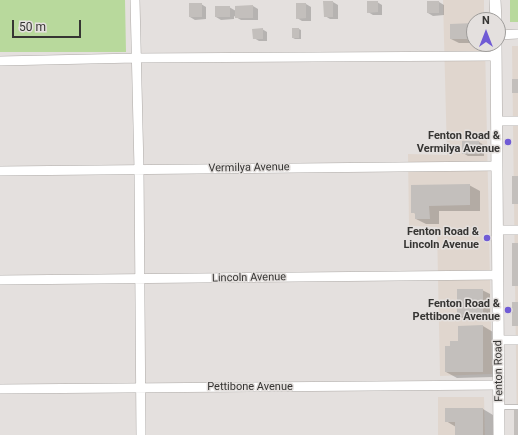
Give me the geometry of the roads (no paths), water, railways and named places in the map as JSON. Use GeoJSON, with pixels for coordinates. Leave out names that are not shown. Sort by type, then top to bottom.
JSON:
{"type":"FeatureCollection","features":[{"type":"Feature","properties":{"kind":"street"},"geometry":{"type":"LineString","coordinates":[[135,0],[141,435]]}},
{"type":"Feature","properties":{"kind":"street"},"geometry":{"type":"LineString","coordinates":[[496,0],[496,12]]}},
{"type":"Feature","properties":{"kind":"street"},"geometry":{"type":"LineString","coordinates":[[506,35],[518,34]]}},
{"type":"Feature","properties":{"kind":"street","name":"Fenton Road"},"geometry":{"type":"LineString","coordinates":[[496,52],[500,435]]}},
{"type":"Feature","properties":{"kind":"street"},"geometry":{"type":"LineString","coordinates":[[0,61],[136,58],[496,56]]}},
{"type":"Feature","properties":{"kind":"street"},"geometry":{"type":"LineString","coordinates":[[497,121],[518,121]]}},
{"type":"Feature","properties":{"kind":"street","name":"Vermilya Avenue"},"geometry":{"type":"LineString","coordinates":[[0,171],[497,166]]}},
{"type":"Feature","properties":{"kind":"street"},"geometry":{"type":"LineString","coordinates":[[497,230],[518,230]]}},
{"type":"Feature","properties":{"kind":"street","name":"Lincoln Avenue"},"geometry":{"type":"LineString","coordinates":[[0,280],[498,275]]}},
{"type":"Feature","properties":{"kind":"street"},"geometry":{"type":"LineString","coordinates":[[499,340],[518,340]]}},
{"type":"Feature","properties":{"kind":"street","name":"Pettibone Avenue"},"geometry":{"type":"LineString","coordinates":[[0,390],[499,385]]}},
{"type":"Feature","properties":{"kind":"lane"},"geometry":{"type":"LineString","coordinates":[[499,407],[518,407]]}},
{"type":"Feature","properties":{"kind":"place","name":"Fenton Road & Vermilya Avenue"},"geometry":{"type":"Point","coordinates":[508,142]}},
{"type":"Feature","properties":{"kind":"place","name":"Fenton Road & Lincoln Avenue"},"geometry":{"type":"Point","coordinates":[487,238]}},
{"type":"Feature","properties":{"kind":"place","name":"Fenton Road & Pettibone Avenue"},"geometry":{"type":"Point","coordinates":[508,310]}}]}
